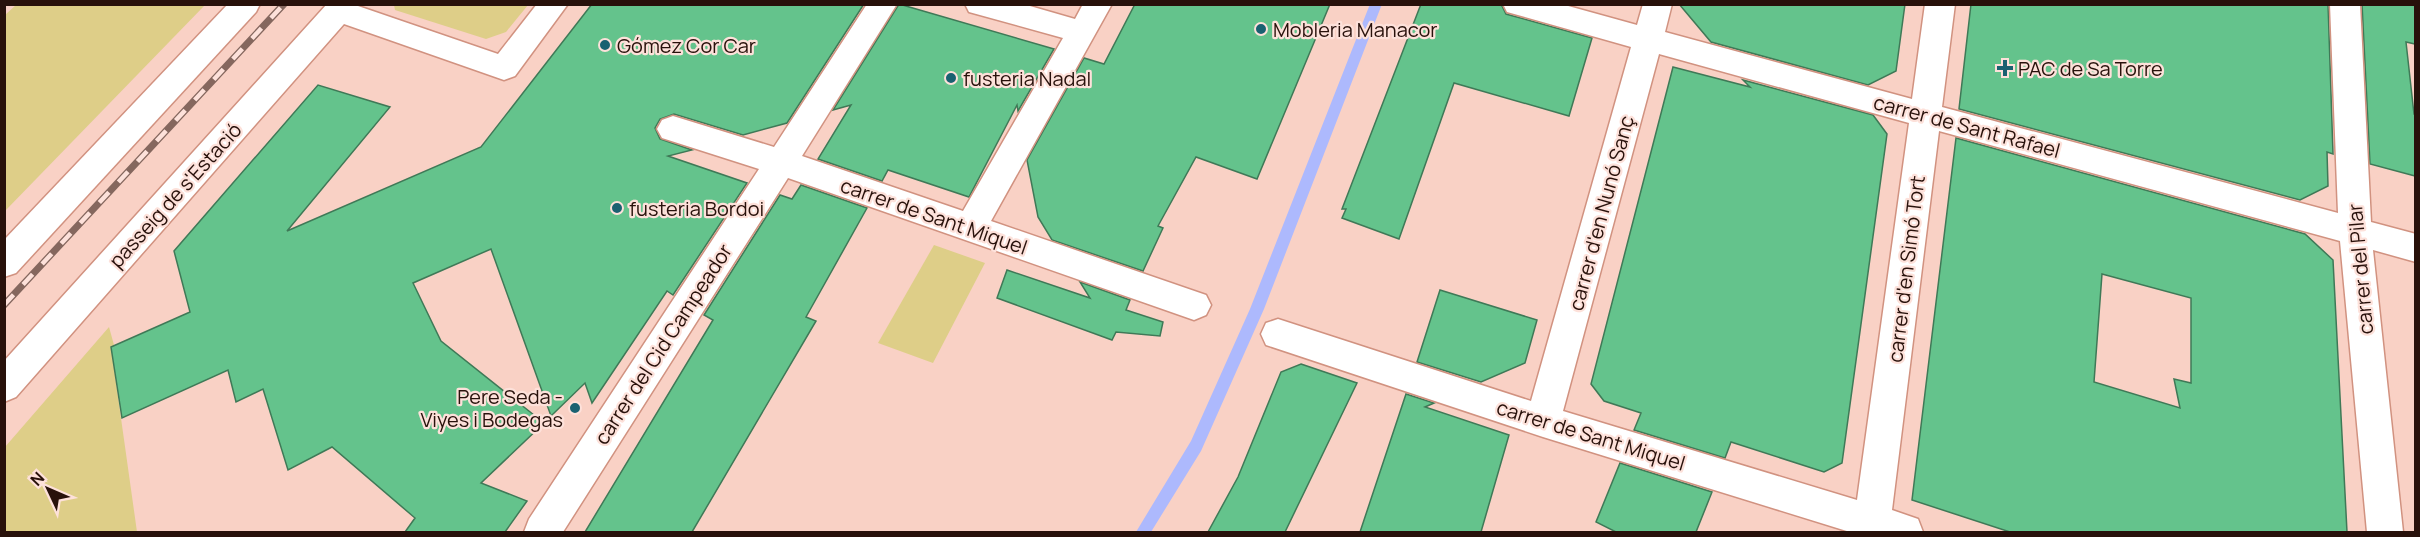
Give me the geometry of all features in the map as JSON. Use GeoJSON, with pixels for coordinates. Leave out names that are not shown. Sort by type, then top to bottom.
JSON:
{"type":"FeatureCollection","features":[{"type":"Feature","properties":{"kind":"street"},"geometry":{"type":"LineString","coordinates":[[4,263],[246,4]]}},
{"type":"Feature","properties":{"kind":"street"},"geometry":{"type":"LineString","coordinates":[[342,8],[504,68],[554,4]]}},
{"type":"Feature","properties":{"kind":"street","name":"carrer del Cid Campeador"},"geometry":{"type":"LineString","coordinates":[[542,532],[883,4]]}},
{"type":"Feature","properties":{"kind":"street"},"geometry":{"type":"LineString","coordinates":[[979,4],[1082,32]]}},
{"type":"Feature","properties":{"kind":"street"},"geometry":{"type":"LineString","coordinates":[[970,229],[1098,4]]}},
{"type":"Feature","properties":{"kind":"street","name":"carrer de Sant Rafael"},"geometry":{"type":"LineString","coordinates":[[1517,4],[2415,248]]}},
{"type":"Feature","properties":{"kind":"street","name":"carrer d'en Nunó Sanç"},"geometry":{"type":"LineString","coordinates":[[1543,422],[1659,4]]}},
{"type":"Feature","properties":{"kind":"street","name":"carrer d'en Simó Tort"},"geometry":{"type":"LineString","coordinates":[[1883,529],[1926,114],[1940,4]]}},
{"type":"Feature","properties":{"kind":"street","name":"carrer del Pilar"},"geometry":{"type":"LineString","coordinates":[[2345,4],[2355,232],[2385,532]]}},
{"type":"Feature","properties":{"kind":"street","name":"passeig de s'Estació"},"geometry":{"type":"LineString","coordinates":[[4,386],[342,8]]}},
{"type":"Feature","properties":{"kind":"street","name":"carrer de Sant Miquel"},"geometry":{"type":"LineString","coordinates":[[673,129],[780,162],[1194,305]]}},
{"type":"Feature","properties":{"kind":"street","name":"carrer de Sant Miquel"},"geometry":{"type":"LineString","coordinates":[[1278,334],[1543,422],[1883,529]]}},
{"type":"Feature","properties":{"kind":"shaded area"},"geometry":{"type":"Polygon","coordinates":[[[394,4],[528,5],[506,32],[486,39],[395,10],[394,4]]]}},
{"type":"Feature","properties":{"kind":"shaded area"},"geometry":{"type":"Polygon","coordinates":[[[16,5],[205,5],[5,211],[5,15],[16,5]]]}},
{"type":"Feature","properties":{"kind":"shaded area"},"geometry":{"type":"Polygon","coordinates":[[[934,245],[985,263],[933,363],[878,343],[934,245]]]}},
{"type":"Feature","properties":{"kind":"shaded area"},"geometry":{"type":"Polygon","coordinates":[[[109,327],[114,345],[111,347],[137,532],[5,532],[5,447],[109,327]]]}},
{"type":"Feature","properties":{"kind":"building"},"geometry":{"type":"Polygon","coordinates":[[[592,4],[864,4],[787,123],[743,135],[674,114],[660,119],[655,128],[660,139],[692,150],[668,156],[747,183],[673,295],[667,291],[592,403],[585,383],[551,416],[491,249],[413,283],[441,341],[544,423],[481,483],[527,501],[505,532],[405,532],[415,518],[332,447],[288,470],[263,389],[236,402],[228,370],[122,418],[111,347],[190,312],[174,251],[318,85],[390,107],[287,231],[481,147],[592,4]]]}},
{"type":"Feature","properties":{"kind":"building","name":"fusteria Nadal"},"geometry":{"type":"Polygon","coordinates":[[[899,4],[1054,49],[1018,111],[1017,105],[969,197],[888,170],[882,181],[818,159],[851,105],[833,110],[899,4]]]}},
{"type":"Feature","properties":{"kind":"building"},"geometry":{"type":"Polygon","coordinates":[[[1135,4],[1330,4],[1257,179],[1196,157],[1158,226],[1163,228],[1143,271],[1052,240],[1038,217],[1027,160],[1084,58],[1104,64],[1135,4]]]}},
{"type":"Feature","properties":{"kind":"building"},"geometry":{"type":"Polygon","coordinates":[[[1421,4],[1501,4],[1506,14],[1592,38],[1569,116],[1454,83],[1399,239],[1342,218],[1346,209],[1342,209],[1421,4]]]}},
{"type":"Feature","properties":{"kind":"building"},"geometry":{"type":"Polygon","coordinates":[[[1679,4],[1905,4],[1896,71],[1868,85],[1711,42],[1679,4]]]}},
{"type":"Feature","properties":{"kind":"building"},"geometry":{"type":"Polygon","coordinates":[[[1971,4],[2328,4],[2333,154],[2327,152],[2328,186],[2300,200],[1959,109],[1971,4]]]}},
{"type":"Feature","properties":{"kind":"building"},"geometry":{"type":"Polygon","coordinates":[[[2362,4],[2415,4],[2415,44],[2406,42],[2415,114],[2415,176],[2370,164],[2362,4]]]}},
{"type":"Feature","properties":{"kind":"building"},"geometry":{"type":"Polygon","coordinates":[[[1673,67],[1750,87],[1743,80],[1873,115],[1887,134],[1842,463],[1824,472],[1731,442],[1725,458],[1634,430],[1641,413],[1604,401],[1591,384],[1673,67]]]}},
{"type":"Feature","properties":{"kind":"building"},"geometry":{"type":"Polygon","coordinates":[[[1956,138],[2305,234],[2333,260],[2347,532],[2010,532],[1912,500],[1956,138]],[[2102,274],[2094,382],[2180,408],[2174,379],[2191,383],[2191,298],[2102,274]]]}},
{"type":"Feature","properties":{"kind":"building"},"geometry":{"type":"Polygon","coordinates":[[[801,185],[867,208],[806,317],[816,321],[692,532],[585,532],[713,320],[704,315],[780,195],[792,199],[801,185]]]}},
{"type":"Feature","properties":{"kind":"building"},"geometry":{"type":"Polygon","coordinates":[[[1007,270],[1090,298],[1080,282],[1130,300],[1126,310],[1163,322],[1160,336],[1116,332],[1112,340],[997,298],[1007,270]]]}},
{"type":"Feature","properties":{"kind":"building"},"geometry":{"type":"Polygon","coordinates":[[[1440,290],[1537,320],[1525,363],[1481,382],[1417,362],[1440,290]]]}},
{"type":"Feature","properties":{"kind":"building"},"geometry":{"type":"Polygon","coordinates":[[[1301,364],[1357,383],[1285,532],[1208,532],[1238,477],[1281,372],[1301,364]]]}},
{"type":"Feature","properties":{"kind":"building"},"geometry":{"type":"Polygon","coordinates":[[[1406,394],[1434,403],[1425,407],[1509,435],[1481,532],[1360,532],[1406,394]]]}},
{"type":"Feature","properties":{"kind":"building"},"geometry":{"type":"Polygon","coordinates":[[[1620,463],[1712,492],[1696,532],[1616,532],[1596,522],[1620,463]]]}},
{"type":"Feature","properties":{"kind":"waterway"},"geometry":{"type":"LineString","coordinates":[[1143,532],[1196,446],[1257,309],[1376,4]]}},
{"type":"Feature","properties":{"kind":"railway"},"geometry":{"type":"LineString","coordinates":[[4,305],[284,4]]}},
{"type":"Feature","properties":{"kind":"place","name":"Mobleria Manacor"},"geometry":{"type":"Point","coordinates":[1261,29]}},
{"type":"Feature","properties":{"kind":"place","name":"Gómez Cor Car"},"geometry":{"type":"Point","coordinates":[605,45]}},
{"type":"Feature","properties":{"kind":"place","name":"PAC de Sa Torre"},"geometry":{"type":"Point","coordinates":[2005,68]}},
{"type":"Feature","properties":{"kind":"place","name":"fusteria Nadal"},"geometry":{"type":"Point","coordinates":[951,78]}},
{"type":"Feature","properties":{"kind":"place","name":"fusteria Bordoi"},"geometry":{"type":"Point","coordinates":[617,208]}},
{"type":"Feature","properties":{"kind":"place","name":"Pere Seda - Viyes i Bodegas"},"geometry":{"type":"Point","coordinates":[575,408]}}]}
